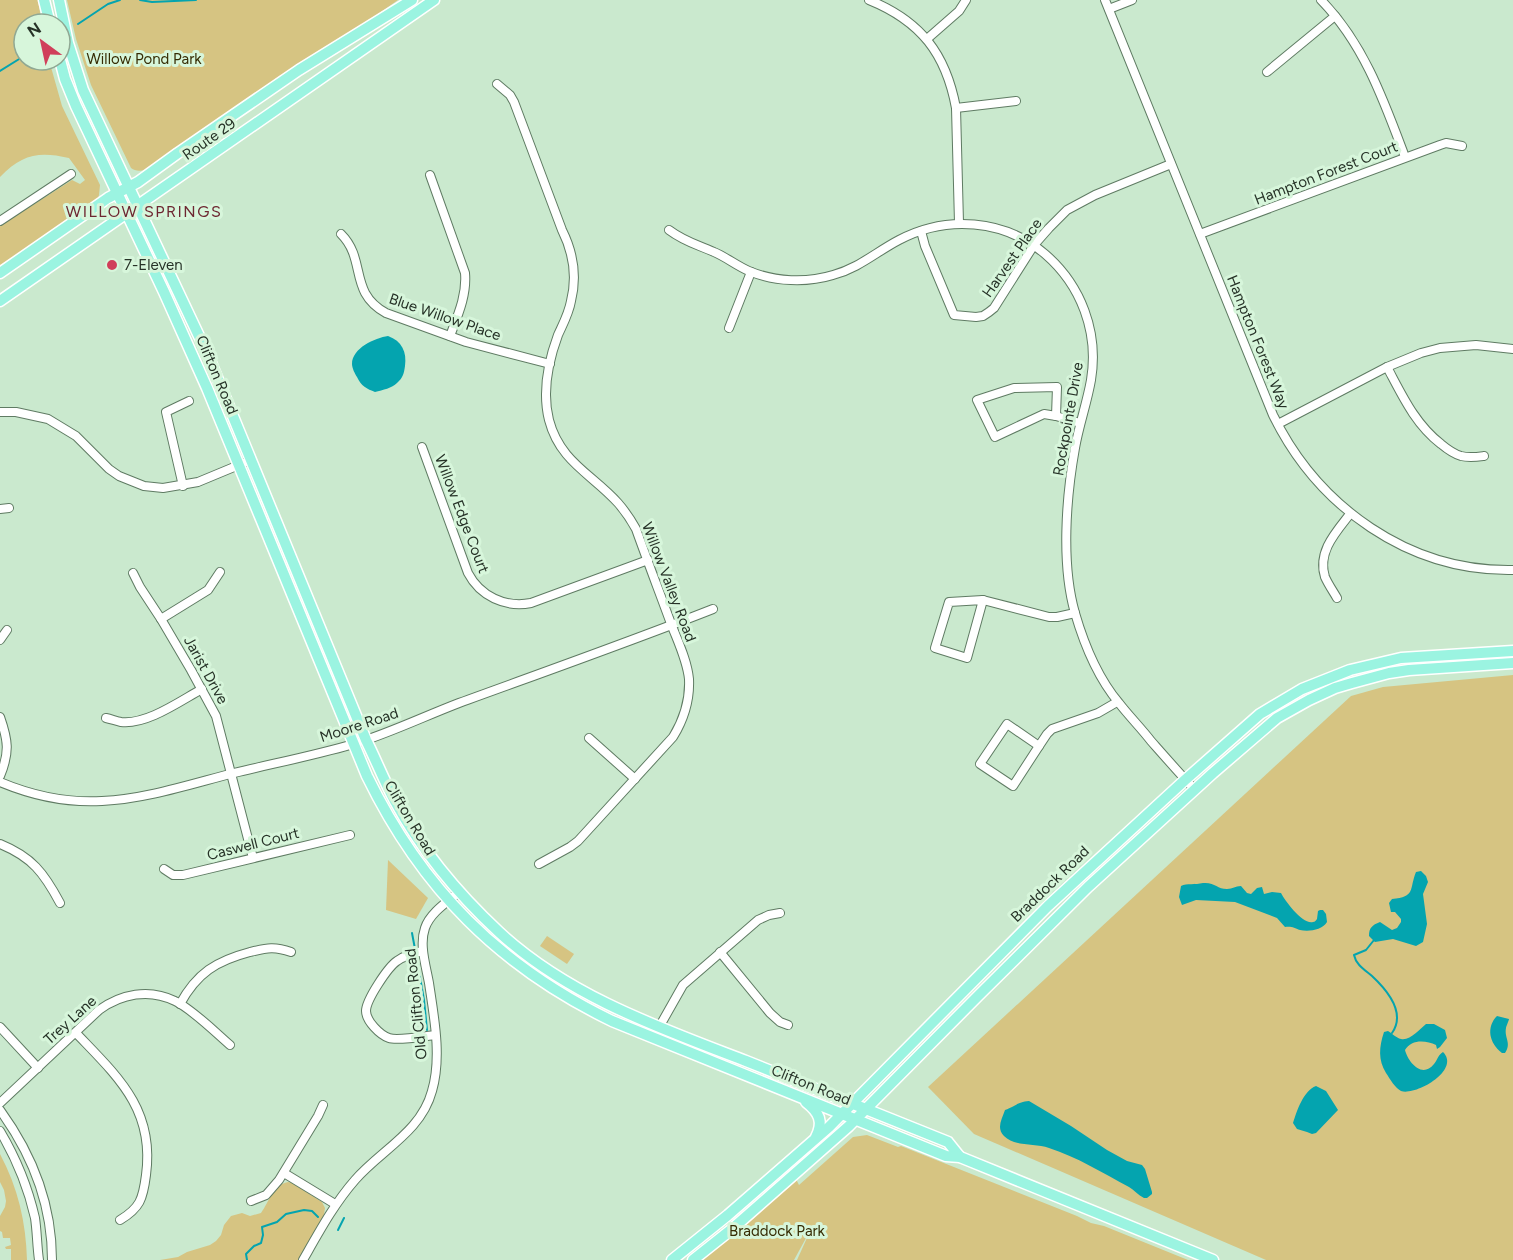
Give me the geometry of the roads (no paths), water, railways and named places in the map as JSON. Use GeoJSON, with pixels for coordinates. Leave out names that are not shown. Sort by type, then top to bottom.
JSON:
{"type":"FeatureCollection","features":[{"type":"Feature","properties":{"kind":"main road","name":"Clifton Road"},"geometry":{"type":"LineString","coordinates":[[59,0],[68,43],[83,90],[207,353],[366,740],[384,780],[408,823],[437,866],[500,933],[582,991],[636,1017],[948,1142],[960,1156]]}},
{"type":"Feature","properties":{"kind":"main road","name":"Route 29"},"geometry":{"type":"LineString","coordinates":[[0,273],[108,198],[129,188],[299,70],[412,0]]}},
{"type":"Feature","properties":{"kind":"main road","name":"Route 29"},"geometry":{"type":"LineString","coordinates":[[0,302],[434,0]]}},
{"type":"Feature","properties":{"kind":"main road","name":"Clifton Road"},"geometry":{"type":"LineString","coordinates":[[63,72],[76,106],[207,388],[367,776],[388,817],[426,873],[449,901],[492,943],[520,966],[588,1009],[653,1038],[946,1156],[960,1156],[1214,1260]]}},
{"type":"Feature","properties":{"kind":"main road","name":"Braddock Road"},"geometry":{"type":"LineString","coordinates":[[672,1260],[731,1213],[842,1114],[1048,906],[1260,714],[1294,694],[1350,670],[1401,658],[1513,651]]}},
{"type":"Feature","properties":{"kind":"main road","name":"Braddock Road"},"geometry":{"type":"LineString","coordinates":[[693,1260],[732,1230],[857,1119],[1088,887],[1277,718],[1335,688],[1371,678],[1409,670],[1513,663]]}},
{"type":"Feature","properties":{"kind":"main road"},"geometry":{"type":"LineString","coordinates":[[796,1095],[814,1109],[819,1117],[820,1129],[816,1138]]}},
{"type":"Feature","properties":{"kind":"street"},"geometry":{"type":"LineString","coordinates":[[869,0],[903,17],[927,39],[946,71],[956,108],[959,223]]}},
{"type":"Feature","properties":{"kind":"street"},"geometry":{"type":"LineString","coordinates":[[927,39],[959,11],[966,0]]}},
{"type":"Feature","properties":{"kind":"street","name":"Hampton Forest Way"},"geometry":{"type":"LineString","coordinates":[[1105,0],[1278,424],[1307,471],[1350,514],[1386,537],[1427,556],[1455,564],[1513,570]]}},
{"type":"Feature","properties":{"kind":"street"},"geometry":{"type":"LineString","coordinates":[[1109,9],[1132,0]]}},
{"type":"Feature","properties":{"kind":"street"},"geometry":{"type":"LineString","coordinates":[[1321,0],[1353,40],[1371,72],[1405,157]]}},
{"type":"Feature","properties":{"kind":"street"},"geometry":{"type":"LineString","coordinates":[[1267,72],[1335,16]]}},
{"type":"Feature","properties":{"kind":"street","name":"Willow Valley Road"},"geometry":{"type":"LineString","coordinates":[[497,84],[510,95],[514,102],[568,243],[573,262],[574,283],[571,302],[550,364],[546,394],[547,411],[552,429],[563,451],[611,495],[636,529],[672,625],[687,671],[689,688],[686,707],[673,737],[578,841],[539,864]]}},
{"type":"Feature","properties":{"kind":"street"},"geometry":{"type":"LineString","coordinates":[[956,108],[1016,101]]}},
{"type":"Feature","properties":{"kind":"street","name":"Hampton Forest Court"},"geometry":{"type":"LineString","coordinates":[[1200,234],[1440,145],[1446,143],[1462,146]]}},
{"type":"Feature","properties":{"kind":"street","name":"Harvest Place"},"geometry":{"type":"LineString","coordinates":[[921,231],[954,315],[983,316],[994,308],[1034,245],[1058,219],[1079,203],[1095,195],[1171,164]]}},
{"type":"Feature","properties":{"kind":"street"},"geometry":{"type":"LineString","coordinates":[[0,221],[71,174]]}},
{"type":"Feature","properties":{"kind":"street"},"geometry":{"type":"LineString","coordinates":[[430,175],[465,273],[465,292],[450,336]]}},
{"type":"Feature","properties":{"kind":"street","name":"Rockpointe Drive"},"geometry":{"type":"LineString","coordinates":[[669,230],[687,242],[711,250],[751,272],[790,280],[832,276],[856,267],[901,238],[946,224],[959,223],[998,229],[1020,237],[1051,259],[1073,285],[1082,302],[1089,322],[1093,348],[1091,376],[1071,476],[1067,543],[1069,580],[1075,613],[1091,657],[1117,702],[1195,790]]}},
{"type":"Feature","properties":{"kind":"street","name":"Blue Willow Place"},"geometry":{"type":"LineString","coordinates":[[341,234],[351,246],[363,290],[371,302],[386,313],[466,342],[550,364]]}},
{"type":"Feature","properties":{"kind":"street"},"geometry":{"type":"LineString","coordinates":[[729,328],[751,272]]}},
{"type":"Feature","properties":{"kind":"street"},"geometry":{"type":"LineString","coordinates":[[1278,424],[1407,358],[1440,348],[1476,345],[1513,349]]}},
{"type":"Feature","properties":{"kind":"street"},"geometry":{"type":"LineString","coordinates":[[1387,367],[1411,411],[1433,438],[1460,456],[1472,458],[1484,456]]}},
{"type":"Feature","properties":{"kind":"street"},"geometry":{"type":"LineString","coordinates":[[1056,416],[1057,387],[1014,388],[977,400],[995,437],[1044,414],[1080,423]]}},
{"type":"Feature","properties":{"kind":"street"},"geometry":{"type":"LineString","coordinates":[[183,486],[166,412],[189,401]]}},
{"type":"Feature","properties":{"kind":"street"},"geometry":{"type":"LineString","coordinates":[[0,412],[16,412],[48,419],[75,436],[105,466],[119,476],[144,486],[163,488],[183,486],[251,460]]}},
{"type":"Feature","properties":{"kind":"street","name":"Willow Edge Court"},"geometry":{"type":"LineString","coordinates":[[422,447],[468,573],[478,588],[494,599],[511,604],[531,603],[648,561]]}},
{"type":"Feature","properties":{"kind":"street"},"geometry":{"type":"LineString","coordinates":[[1337,598],[1325,577],[1324,556],[1330,540],[1350,514]]}},
{"type":"Feature","properties":{"kind":"street"},"geometry":{"type":"LineString","coordinates":[[161,619],[208,590],[220,572]]}},
{"type":"Feature","properties":{"kind":"street","name":"Jarist Drive"},"geometry":{"type":"LineString","coordinates":[[134,573],[216,716],[253,858]]}},
{"type":"Feature","properties":{"kind":"street"},"geometry":{"type":"LineString","coordinates":[[983,600],[967,658],[935,648],[949,602],[983,600],[1049,617],[1075,613]]}},
{"type":"Feature","properties":{"kind":"street","name":"Moore Road"},"geometry":{"type":"LineString","coordinates":[[0,782],[49,797],[73,801],[120,800],[143,796],[354,744],[713,609]]}},
{"type":"Feature","properties":{"kind":"street"},"geometry":{"type":"LineString","coordinates":[[0,640],[7,630]]}},
{"type":"Feature","properties":{"kind":"street"},"geometry":{"type":"LineString","coordinates":[[106,718],[121,722],[140,720],[202,689]]}},
{"type":"Feature","properties":{"kind":"street"},"geometry":{"type":"LineString","coordinates":[[1039,746],[1007,724],[980,764],[1012,786],[1052,729],[1098,713],[1117,702]]}},
{"type":"Feature","properties":{"kind":"street"},"geometry":{"type":"LineString","coordinates":[[0,717],[8,748],[0,776]]}},
{"type":"Feature","properties":{"kind":"street"},"geometry":{"type":"LineString","coordinates":[[589,738],[635,779]]}},
{"type":"Feature","properties":{"kind":"street","name":"Caswell Court"},"geometry":{"type":"LineString","coordinates":[[164,869],[173,875],[183,876],[350,835]]}},
{"type":"Feature","properties":{"kind":"street"},"geometry":{"type":"LineString","coordinates":[[0,844],[20,854],[37,867],[60,903]]}},
{"type":"Feature","properties":{"kind":"street","name":"Old Clifton Road"},"geometry":{"type":"LineString","coordinates":[[303,1260],[335,1204],[357,1178],[398,1142],[422,1114],[433,1089],[437,1049],[423,951],[424,929],[434,914],[459,892]]}},
{"type":"Feature","properties":{"kind":"street"},"geometry":{"type":"LineString","coordinates":[[653,1038],[683,985],[758,920],[780,913]]}},
{"type":"Feature","properties":{"kind":"street"},"geometry":{"type":"LineString","coordinates":[[180,1004],[198,977],[223,961],[270,948],[291,952]]}},
{"type":"Feature","properties":{"kind":"street"},"geometry":{"type":"LineString","coordinates":[[423,951],[404,956],[396,961],[387,971],[367,1004],[366,1012],[368,1020],[380,1033],[389,1038],[435,1035]]}},
{"type":"Feature","properties":{"kind":"street"},"geometry":{"type":"LineString","coordinates":[[720,952],[770,1013],[780,1022],[788,1025]]}},
{"type":"Feature","properties":{"kind":"street","name":"Trey Lane"},"geometry":{"type":"LineString","coordinates":[[0,1103],[107,1004],[124,997],[152,994],[169,998],[180,1004],[230,1045]]}},
{"type":"Feature","properties":{"kind":"street"},"geometry":{"type":"LineString","coordinates":[[0,1027],[38,1068]]}},
{"type":"Feature","properties":{"kind":"street"},"geometry":{"type":"LineString","coordinates":[[76,1033],[123,1084],[137,1108],[144,1131],[147,1159],[142,1196],[133,1212],[120,1220]]}},
{"type":"Feature","properties":{"kind":"street"},"geometry":{"type":"LineString","coordinates":[[251,1201],[266,1195],[274,1187],[318,1116],[322,1105]]}},
{"type":"Feature","properties":{"kind":"street"},"geometry":{"type":"LineString","coordinates":[[0,1110],[22,1142],[40,1187],[50,1225],[52,1260]]}},
{"type":"Feature","properties":{"kind":"street"},"geometry":{"type":"LineString","coordinates":[[0,1131],[25,1182],[35,1219],[39,1260]]}},
{"type":"Feature","properties":{"kind":"street"},"geometry":{"type":"LineString","coordinates":[[284,1173],[335,1204]]}},
{"type":"Feature","properties":{"kind":"water"},"geometry":{"type":"Polygon","coordinates":[[[388,336],[403,348],[404,371],[401,379],[395,385],[375,392],[364,387],[359,380],[352,367],[353,358],[365,345],[388,336]]]}},
{"type":"Feature","properties":{"kind":"water"},"geometry":{"type":"Polygon","coordinates":[[[1421,871],[1428,882],[1423,894],[1427,924],[1423,942],[1416,946],[1393,939],[1375,942],[1369,936],[1370,929],[1380,922],[1392,930],[1397,928],[1401,919],[1395,912],[1391,912],[1389,903],[1392,899],[1408,894],[1416,872],[1421,871]]]}},
{"type":"Feature","properties":{"kind":"water"},"geometry":{"type":"Polygon","coordinates":[[[1203,883],[1227,889],[1241,886],[1251,894],[1257,888],[1262,887],[1264,894],[1281,893],[1304,920],[1314,922],[1318,911],[1323,910],[1327,922],[1319,929],[1304,931],[1285,927],[1277,918],[1235,902],[1196,900],[1182,905],[1179,897],[1181,886],[1203,883]]]}},
{"type":"Feature","properties":{"kind":"water"},"geometry":{"type":"Polygon","coordinates":[[[1497,1016],[1509,1019],[1506,1027],[1508,1046],[1505,1053],[1494,1045],[1490,1035],[1491,1025],[1497,1016]]]}},
{"type":"Feature","properties":{"kind":"water"},"geometry":{"type":"Polygon","coordinates":[[[1426,1024],[1434,1024],[1445,1030],[1447,1038],[1437,1049],[1432,1043],[1415,1042],[1405,1050],[1407,1055],[1412,1064],[1425,1070],[1434,1064],[1443,1052],[1447,1059],[1446,1066],[1442,1074],[1426,1086],[1416,1090],[1401,1091],[1391,1081],[1382,1063],[1380,1048],[1384,1032],[1388,1031],[1397,1038],[1404,1039],[1415,1034],[1426,1024]]]}},
{"type":"Feature","properties":{"kind":"water"},"geometry":{"type":"Polygon","coordinates":[[[1316,1086],[1326,1091],[1338,1110],[1316,1133],[1312,1134],[1297,1129],[1293,1123],[1307,1092],[1316,1086]]]}},
{"type":"Feature","properties":{"kind":"water"},"geometry":{"type":"Polygon","coordinates":[[[1029,1101],[1107,1150],[1127,1161],[1142,1165],[1152,1194],[1144,1198],[1129,1187],[1080,1161],[1043,1146],[1014,1142],[1004,1136],[1000,1130],[1000,1123],[1005,1110],[1029,1101]]]}},
{"type":"Feature","properties":{"kind":"waterway"},"geometry":{"type":"LineString","coordinates":[[78,24],[108,4],[120,0]]}},
{"type":"Feature","properties":{"kind":"waterway"},"geometry":{"type":"LineString","coordinates":[[140,0],[152,2],[196,0]]}},
{"type":"Feature","properties":{"kind":"waterway"},"geometry":{"type":"LineString","coordinates":[[0,71],[12,64]]}},
{"type":"Feature","properties":{"kind":"waterway"},"geometry":{"type":"LineString","coordinates":[[412,933],[415,949]]}},
{"type":"Feature","properties":{"kind":"waterway"},"geometry":{"type":"LineString","coordinates":[[1374,940],[1366,950],[1354,955],[1359,964],[1378,982],[1393,1002],[1397,1018],[1392,1033]]}},
{"type":"Feature","properties":{"kind":"waterway"},"geometry":{"type":"LineString","coordinates":[[416,955],[427,1030]]}},
{"type":"Feature","properties":{"kind":"waterway"},"geometry":{"type":"LineString","coordinates":[[247,1260],[246,1254],[261,1243],[262,1227],[277,1222],[286,1214],[304,1210],[312,1211],[318,1217]]}},
{"type":"Feature","properties":{"kind":"waterway"},"geometry":{"type":"LineString","coordinates":[[338,1230],[344,1218]]}},
{"type":"Feature","properties":{"kind":"place","name":"7-Eleven"},"geometry":{"type":"Point","coordinates":[112,265]}},
{"type":"Feature","properties":{"kind":"district","name":"WILLOW SPRINGS"},"geometry":{"type":"Point","coordinates":[144,211]}},
{"type":"Feature","properties":{"kind":"park label","name":"Willow Pond Park"},"geometry":{"type":"Point","coordinates":[144,59]}},
{"type":"Feature","properties":{"kind":"park label","name":"Braddock Park"},"geometry":{"type":"Point","coordinates":[777,1231]}}]}
